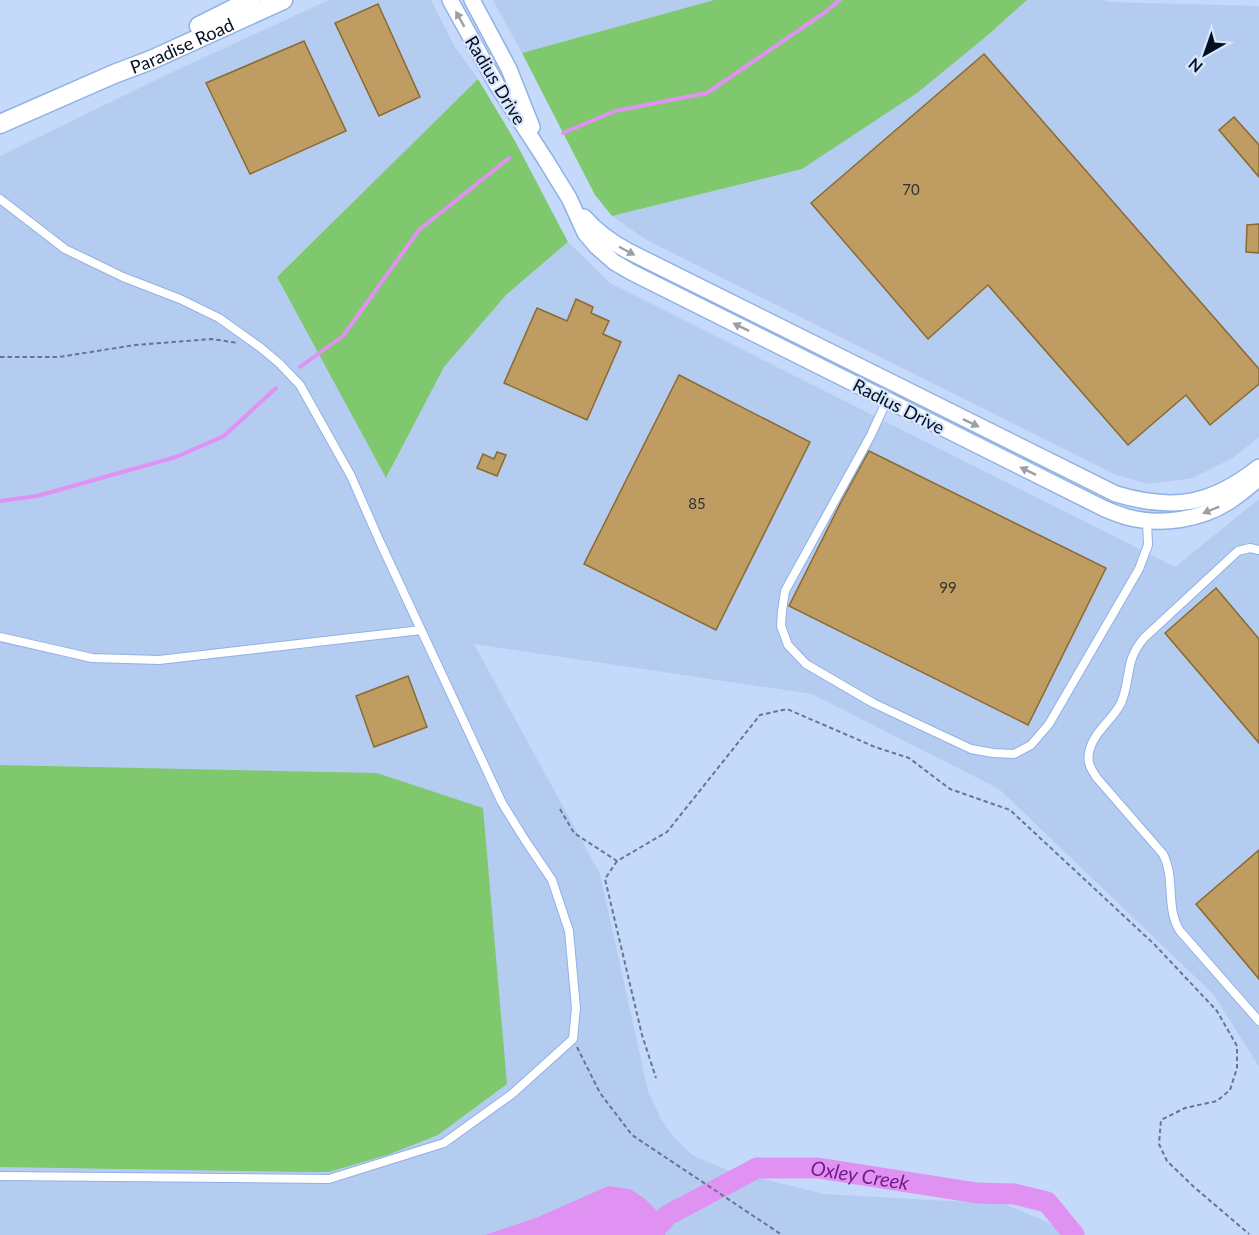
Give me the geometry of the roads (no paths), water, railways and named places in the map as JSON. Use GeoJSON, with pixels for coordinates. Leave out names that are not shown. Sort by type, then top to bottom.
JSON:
{"type":"FeatureCollection","features":[{"type":"Feature","properties":{"kind":"street","name":"Paradise Road"},"geometry":{"type":"LineString","coordinates":[[114,74],[251,0]]}},
{"type":"Feature","properties":{"kind":"street","name":"Paradise Road"},"geometry":{"type":"LineString","coordinates":[[0,124],[151,60],[283,0]]}},
{"type":"Feature","properties":{"kind":"street","name":"Radius Drive"},"geometry":{"type":"LineString","coordinates":[[450,0],[496,85],[569,198],[585,233],[597,248],[614,262],[962,438],[1105,509],[1126,517],[1169,521],[1210,512],[1228,502],[1259,478]]}},
{"type":"Feature","properties":{"kind":"street","name":"Radius Drive"},"geometry":{"type":"LineString","coordinates":[[471,0],[509,69],[545,159]]}},
{"type":"Feature","properties":{"kind":"street","name":"Radius Drive"},"geometry":{"type":"LineString","coordinates":[[569,198],[593,227],[609,241],[1116,494],[1137,501],[1163,504],[1207,498],[1227,490],[1259,467]]}},
{"type":"Feature","properties":{"kind":"street"},"geometry":{"type":"LineString","coordinates":[[742,309],[774,333],[832,360],[836,365],[836,374]]}},
{"type":"Feature","properties":{"kind":"street"},"geometry":{"type":"LineString","coordinates":[[870,373],[870,384],[938,419],[962,438]]}},
{"type":"Feature","properties":{"kind":"street"},"geometry":{"type":"LineString","coordinates":[[1047,461],[1067,477],[1095,493],[1139,510],[1145,514],[1147,520]]}},
{"type":"Feature","properties":{"kind":"street"},"geometry":{"type":"LineString","coordinates":[[1147,520],[1159,509],[1177,503]]}},
{"type":"Feature","properties":{"kind":"lane"},"geometry":{"type":"LineString","coordinates":[[0,199],[65,249],[123,277],[180,299],[219,318],[261,348],[300,385],[351,476],[502,802],[552,880],[569,932],[576,1008],[573,1039],[512,1094],[444,1143],[329,1179],[0,1176]]}},
{"type":"Feature","properties":{"kind":"lane"},"geometry":{"type":"LineString","coordinates":[[887,400],[871,435],[785,591],[781,626],[788,645],[806,663],[873,703],[971,749],[1014,754],[1031,745],[1049,724],[1139,569],[1148,545],[1147,520]]}},
{"type":"Feature","properties":{"kind":"lane"},"geometry":{"type":"LineString","coordinates":[[1259,550],[1250,548],[1238,551],[1143,638],[1131,660],[1126,691],[1120,705],[1093,741],[1088,758],[1089,767],[1097,778],[1163,854],[1168,864],[1174,922],[1259,1021]]}},
{"type":"Feature","properties":{"kind":"lane"},"geometry":{"type":"LineString","coordinates":[[0,637],[92,658],[159,660],[421,630]]}},
{"type":"Feature","properties":{"kind":"waterway"},"geometry":{"type":"LineString","coordinates":[[563,133],[615,111],[707,93],[840,0]]}},
{"type":"Feature","properties":{"kind":"waterway"},"geometry":{"type":"LineString","coordinates":[[300,367],[343,336],[419,230],[509,158]]}},
{"type":"Feature","properties":{"kind":"waterway"},"geometry":{"type":"LineString","coordinates":[[0,501],[37,496],[176,457],[224,436],[276,388]]}},
{"type":"Feature","properties":{"kind":"waterway","name":"Oxley Creek"},"geometry":{"type":"LineString","coordinates":[[650,1235],[668,1215],[757,1168],[818,1168],[977,1193],[1014,1194],[1047,1202],[1074,1235]]}}]}
